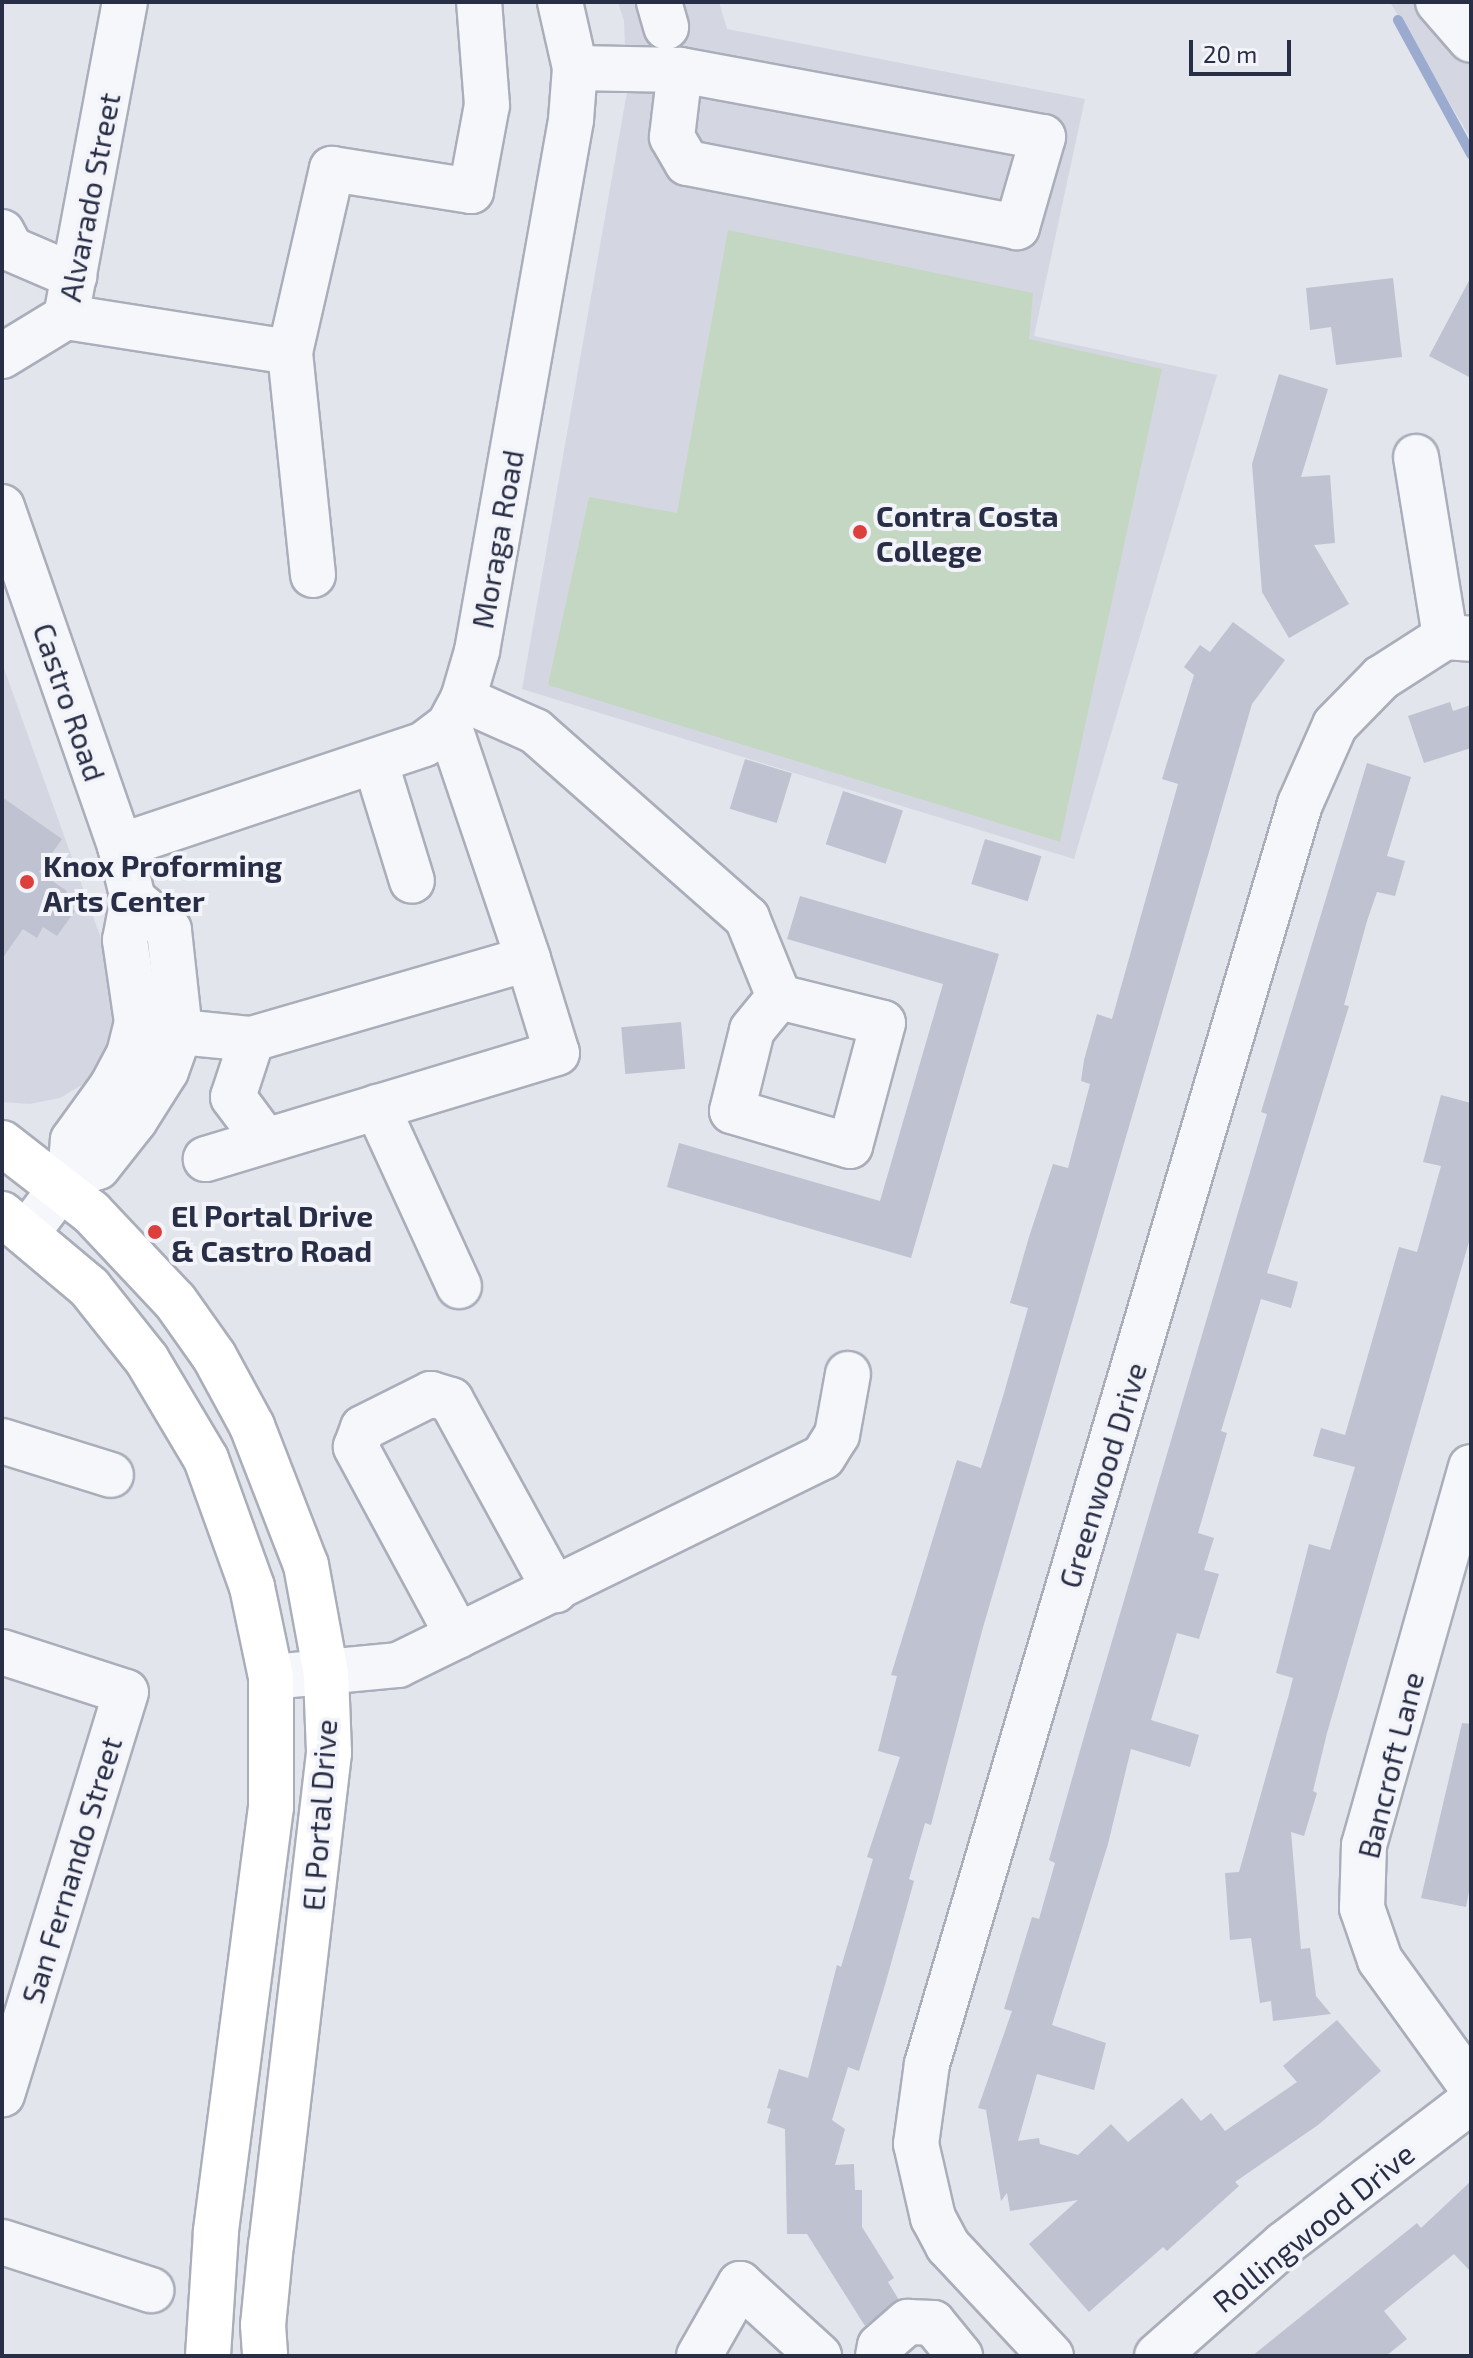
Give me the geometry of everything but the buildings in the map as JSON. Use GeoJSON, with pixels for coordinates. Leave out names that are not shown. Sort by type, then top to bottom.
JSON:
{"type":"FeatureCollection","features":[{"type":"Feature","properties":{"kind":"main road","name":"El Portal Drive"},"geometry":{"type":"LineString","coordinates":[[2,1143],[65,1182],[175,1301],[214,1356],[252,1426],[306,1565],[326,1674],[326,1807],[271,2244],[263,2325],[265,2356]]}},
{"type":"Feature","properties":{"kind":"main road","name":"El Portal Drive"},"geometry":{"type":"LineString","coordinates":[[15,1224],[89,1287],[137,1348],[206,1459],[252,1587],[271,1677],[271,1807],[216,2232],[208,2356]]}},
{"type":"Feature","properties":{"kind":"street","name":"Alvarado Street"},"geometry":{"type":"LineString","coordinates":[[2,356],[70,297],[125,2]]}},
{"type":"Feature","properties":{"kind":"street"},"geometry":{"type":"LineString","coordinates":[[313,575],[290,352],[332,169],[471,191],[487,105],[479,2]]}},
{"type":"Feature","properties":{"kind":"street","name":"Moraga Road"},"geometry":{"type":"LineString","coordinates":[[456,712],[480,636],[571,120],[575,68],[560,2]]}},
{"type":"Feature","properties":{"kind":"street"},"geometry":{"type":"LineString","coordinates":[[1438,2],[1471,40]]}},
{"type":"Feature","properties":{"kind":"street"},"geometry":{"type":"LineString","coordinates":[[575,68],[680,70],[1043,137],[1017,227],[687,163],[672,137],[680,70]]}},
{"type":"Feature","properties":{"kind":"street"},"geometry":{"type":"LineString","coordinates":[[2,232],[11,249],[70,297],[290,352]]}},
{"type":"Feature","properties":{"kind":"street"},"geometry":{"type":"LineString","coordinates":[[1416,457],[1458,638]]}},
{"type":"Feature","properties":{"kind":"street","name":"Castro Road"},"geometry":{"type":"LineString","coordinates":[[2,507],[120,846],[133,899],[125,940],[137,1022],[129,1054],[112,1086],[73,1140],[65,1182]]}},
{"type":"Feature","properties":{"kind":"street","name":"Greenwood Drive"},"geometry":{"type":"LineString","coordinates":[[1051,2356],[948,2246],[933,2218],[916,2144],[927,2064],[1300,804],[1335,725],[1381,678],[1458,638]]}},
{"type":"Feature","properties":{"kind":"street"},"geometry":{"type":"LineString","coordinates":[[120,846],[376,764],[424,744],[456,712]]}},
{"type":"Feature","properties":{"kind":"street"},"geometry":{"type":"LineString","coordinates":[[206,1159],[557,1053],[456,712]]}},
{"type":"Feature","properties":{"kind":"street"},"geometry":{"type":"LineString","coordinates":[[456,712],[535,731],[747,918],[779,997]]}},
{"type":"Feature","properties":{"kind":"street"},"geometry":{"type":"LineString","coordinates":[[376,764],[412,881]]}},
{"type":"Feature","properties":{"kind":"street","name":"Castro Road"},"geometry":{"type":"LineString","coordinates":[[15,1224],[65,1182],[98,1167],[135,1120],[166,1071],[180,1032],[169,930],[133,899]]}},
{"type":"Feature","properties":{"kind":"street"},"geometry":{"type":"LineString","coordinates":[[180,1032],[252,1039],[528,959]]}},
{"type":"Feature","properties":{"kind":"street"},"geometry":{"type":"LineString","coordinates":[[252,1039],[233,1097],[265,1140]]}},
{"type":"Feature","properties":{"kind":"street"},"geometry":{"type":"LineString","coordinates":[[377,1107],[459,1286]]}},
{"type":"Feature","properties":{"kind":"street"},"geometry":{"type":"LineString","coordinates":[[271,1677],[398,1665],[823,1457],[837,1435],[848,1374]]}},
{"type":"Feature","properties":{"kind":"street"},"geometry":{"type":"LineString","coordinates":[[458,1636],[356,1447],[363,1428],[431,1394],[451,1400],[555,1590]]}},
{"type":"Feature","properties":{"kind":"street"},"geometry":{"type":"LineString","coordinates":[[2,1441],[111,1475]]}},
{"type":"Feature","properties":{"kind":"street","name":"Bancroft Lane"},"geometry":{"type":"LineString","coordinates":[[1471,1467],[1364,1845],[1362,1908],[1380,1960],[1471,2086]]}},
{"type":"Feature","properties":{"kind":"street","name":"San Fernando Street"},"geometry":{"type":"LineString","coordinates":[[2,1652],[126,1692],[2,2094]]}},
{"type":"Feature","properties":{"kind":"street","name":"Rollingwood Drive"},"geometry":{"type":"LineString","coordinates":[[1157,2356],[1284,2244],[1471,2101]]}},
{"type":"Feature","properties":{"kind":"street"},"geometry":{"type":"LineString","coordinates":[[2,2242],[151,2290]]}},
{"type":"Feature","properties":{"kind":"street"},"geometry":{"type":"LineString","coordinates":[[699,2356],[740,2284],[819,2356]]}},
{"type":"Feature","properties":{"kind":"street"},"geometry":{"type":"LineString","coordinates":[[878,2356],[880,2346],[908,2322],[933,2323],[960,2356]]}},
{"type":"Feature","properties":{"kind":"shaded area","name":"Contra Costa College"},"geometry":{"type":"Polygon","coordinates":[[[618,2],[719,2],[727,29],[1085,99],[1034,336],[1217,375],[1074,859],[522,689],[627,92],[624,21],[618,2]]]}},
{"type":"Feature","properties":{"kind":"shaded area"},"geometry":{"type":"Polygon","coordinates":[[[1390,2],[1471,2],[1471,139],[1390,2]]]}},
{"type":"Feature","properties":{"kind":"shaded area"},"geometry":{"type":"Polygon","coordinates":[[[2,663],[117,983],[120,1024],[110,1052],[85,1083],[60,1098],[30,1104],[2,1102],[2,663]]]}},
{"type":"Feature","properties":{"kind":"green space","name":"Contra Costa College"},"geometry":{"type":"Polygon","coordinates":[[[728,230],[1033,293],[1029,339],[1162,369],[1060,842],[548,685],[589,497],[677,513],[728,230]]]}},
{"type":"Feature","properties":{"kind":"waterway"},"geometry":{"type":"LineString","coordinates":[[1398,20],[1471,154]]}},
{"type":"Feature","properties":{"kind":"place","name":"Contra Costa College"},"geometry":{"type":"Point","coordinates":[860,532]}},
{"type":"Feature","properties":{"kind":"place","name":"Knox Proforming Arts Center"},"geometry":{"type":"Point","coordinates":[27,882]}},
{"type":"Feature","properties":{"kind":"place","name":"El Portal Drive & Castro Road"},"geometry":{"type":"Point","coordinates":[155,1232]}}]}
